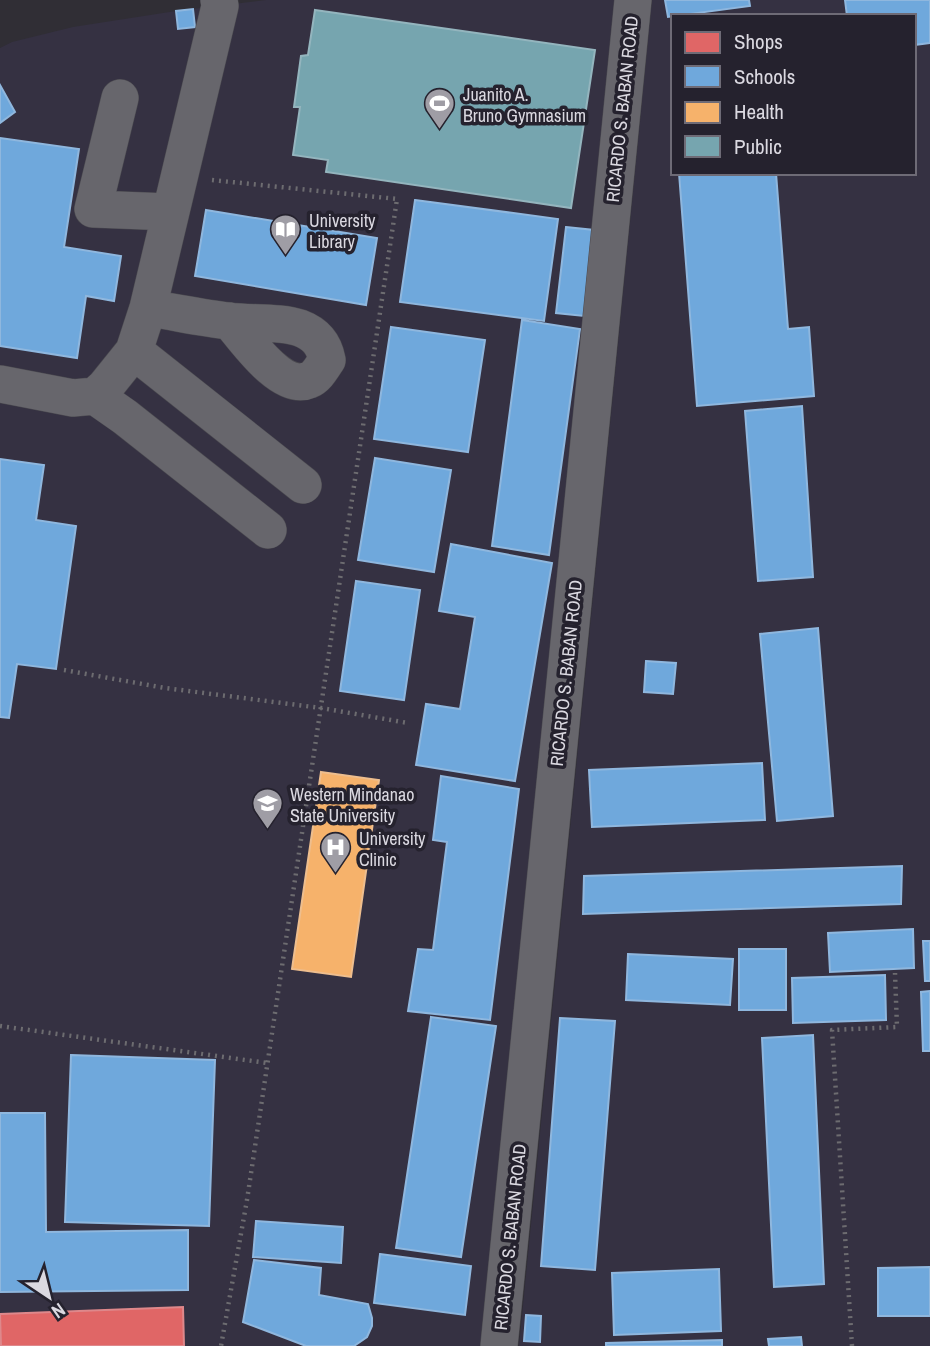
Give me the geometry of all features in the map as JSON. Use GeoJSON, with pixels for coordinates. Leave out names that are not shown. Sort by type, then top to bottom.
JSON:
{"type":"FeatureCollection","features":[{"type":"Feature","properties":{"kind":"street"},"geometry":{"type":"LineString","coordinates":[[0,384],[73,398],[95,396],[134,351],[148,307],[219,0]]}},
{"type":"Feature","properties":{"kind":"street","name":"RICARDO S. BABAN ROAD"},"geometry":{"type":"LineString","coordinates":[[499,1346],[633,0]]}},
{"type":"Feature","properties":{"kind":"street"},"geometry":{"type":"LineString","coordinates":[[120,98],[93,209],[170,212]]}},
{"type":"Feature","properties":{"kind":"street"},"geometry":{"type":"LineString","coordinates":[[148,307],[230,321]]}},
{"type":"Feature","properties":{"kind":"street"},"geometry":{"type":"LineString","coordinates":[[134,351],[303,485]]}},
{"type":"Feature","properties":{"kind":"street"},"geometry":{"type":"LineString","coordinates":[[95,396],[268,530]]}},
{"type":"Feature","properties":{"kind":"path"},"geometry":{"type":"LineString","coordinates":[[178,177],[397,199],[247,1200],[221,1346]]}},
{"type":"Feature","properties":{"kind":"path"},"geometry":{"type":"LineString","coordinates":[[64,670],[165,688],[321,708],[408,723]]}},
{"type":"Feature","properties":{"kind":"path"},"geometry":{"type":"LineString","coordinates":[[852,1346],[832,1030],[897,1027],[895,973]]}},
{"type":"Feature","properties":{"kind":"path"},"geometry":{"type":"LineString","coordinates":[[0,1026],[267,1063]]}},
{"type":"Feature","properties":{"kind":"shaded area","name":"Western Mindanao State University"},"geometry":{"type":"Polygon","coordinates":[[[266,0],[616,0],[485,1346],[0,1346],[0,48],[12,42],[73,27],[266,0]]]}},
{"type":"Feature","properties":{"kind":"shaded area"},"geometry":{"type":"Polygon","coordinates":[[[652,0],[930,0],[930,1346],[519,1346],[652,0]]]}},
{"type":"Feature","properties":{"kind":"building: Shops"},"geometry":{"type":"Polygon","coordinates":[[[183,1307],[184,1346],[1,1346],[0,1314],[183,1307]]]}},
{"type":"Feature","properties":{"kind":"building: Schools"},"geometry":{"type":"Polygon","coordinates":[[[665,0],[749,0],[750,6],[671,14],[668,17],[665,0]]]}},
{"type":"Feature","properties":{"kind":"building: Schools"},"geometry":{"type":"Polygon","coordinates":[[[845,0],[930,0],[930,43],[916,45],[916,14],[847,14],[845,0]]]}},
{"type":"Feature","properties":{"kind":"building: Schools"},"geometry":{"type":"Polygon","coordinates":[[[193,9],[195,27],[178,29],[176,11],[193,9]]]}},
{"type":"Feature","properties":{"kind":"building: Schools"},"geometry":{"type":"Polygon","coordinates":[[[0,85],[15,112],[0,123],[0,85]]]}},
{"type":"Feature","properties":{"kind":"building: Schools"},"geometry":{"type":"Polygon","coordinates":[[[0,138],[79,149],[64,247],[121,256],[114,301],[86,296],[77,358],[0,346],[0,138]]]}},
{"type":"Feature","properties":{"kind":"building: Schools"},"geometry":{"type":"Polygon","coordinates":[[[679,175],[776,175],[788,329],[809,327],[814,396],[697,406],[679,175]]]}},
{"type":"Feature","properties":{"kind":"building: Schools"},"geometry":{"type":"Polygon","coordinates":[[[415,200],[558,219],[544,321],[400,302],[415,200]]]}},
{"type":"Feature","properties":{"kind":"building: Schools","name":"University Library"},"geometry":{"type":"Polygon","coordinates":[[[206,210],[377,238],[366,305],[195,276],[206,210]]]}},
{"type":"Feature","properties":{"kind":"building: Schools"},"geometry":{"type":"Polygon","coordinates":[[[566,227],[594,230],[584,316],[556,313],[566,227]]]}},
{"type":"Feature","properties":{"kind":"building: Schools"},"geometry":{"type":"Polygon","coordinates":[[[522,320],[580,329],[549,555],[492,546],[522,320]]]}},
{"type":"Feature","properties":{"kind":"building: Schools"},"geometry":{"type":"Polygon","coordinates":[[[391,327],[485,340],[468,452],[374,439],[391,327]]]}},
{"type":"Feature","properties":{"kind":"building: Schools"},"geometry":{"type":"Polygon","coordinates":[[[802,406],[813,577],[758,581],[745,411],[802,406]]]}},
{"type":"Feature","properties":{"kind":"building: Schools"},"geometry":{"type":"Polygon","coordinates":[[[375,458],[451,470],[434,572],[358,560],[375,458]]]}},
{"type":"Feature","properties":{"kind":"building: Schools"},"geometry":{"type":"Polygon","coordinates":[[[0,459],[44,465],[36,520],[76,526],[56,669],[17,664],[9,718],[0,717],[0,459]]]}},
{"type":"Feature","properties":{"kind":"building: Schools"},"geometry":{"type":"Polygon","coordinates":[[[451,544],[552,563],[515,781],[416,765],[426,704],[460,709],[475,617],[439,611],[451,544]]]}},
{"type":"Feature","properties":{"kind":"building: Schools"},"geometry":{"type":"Polygon","coordinates":[[[356,581],[420,590],[404,700],[340,691],[356,581]]]}},
{"type":"Feature","properties":{"kind":"building: Schools"},"geometry":{"type":"Polygon","coordinates":[[[818,628],[833,816],[777,821],[760,634],[818,628]]]}},
{"type":"Feature","properties":{"kind":"building: Schools"},"geometry":{"type":"Polygon","coordinates":[[[646,661],[676,663],[673,694],[644,692],[646,661]]]}},
{"type":"Feature","properties":{"kind":"building: Schools"},"geometry":{"type":"Polygon","coordinates":[[[762,763],[765,820],[592,827],[589,770],[762,763]]]}},
{"type":"Feature","properties":{"kind":"building: Schools"},"geometry":{"type":"Polygon","coordinates":[[[441,776],[519,789],[490,1020],[408,1011],[418,949],[433,950],[447,842],[433,840],[441,776]]]}},
{"type":"Feature","properties":{"kind":"building: Schools"},"geometry":{"type":"Polygon","coordinates":[[[902,866],[901,904],[583,914],[584,876],[902,866]]]}},
{"type":"Feature","properties":{"kind":"building: Schools"},"geometry":{"type":"Polygon","coordinates":[[[913,929],[914,968],[830,972],[828,933],[913,929]]]}},
{"type":"Feature","properties":{"kind":"building: Schools"},"geometry":{"type":"Polygon","coordinates":[[[923,941],[930,941],[930,981],[925,981],[923,941]]]}},
{"type":"Feature","properties":{"kind":"building: Schools"},"geometry":{"type":"Polygon","coordinates":[[[739,949],[786,949],[786,1010],[739,1010],[739,949]]]}},
{"type":"Feature","properties":{"kind":"building: Schools"},"geometry":{"type":"Polygon","coordinates":[[[628,954],[733,959],[730,1005],[626,1000],[628,954]]]}},
{"type":"Feature","properties":{"kind":"building: Schools"},"geometry":{"type":"Polygon","coordinates":[[[885,975],[886,1020],[793,1023],[792,978],[885,975]]]}},
{"type":"Feature","properties":{"kind":"building: Schools"},"geometry":{"type":"Polygon","coordinates":[[[930,991],[930,1051],[923,1051],[921,992],[930,991]]]}},
{"type":"Feature","properties":{"kind":"building: Schools"},"geometry":{"type":"Polygon","coordinates":[[[431,1017],[496,1026],[461,1257],[396,1248],[431,1017]]]}},
{"type":"Feature","properties":{"kind":"building: Schools"},"geometry":{"type":"Polygon","coordinates":[[[560,1018],[615,1021],[595,1270],[541,1266],[560,1018]]]}},
{"type":"Feature","properties":{"kind":"building: Schools"},"geometry":{"type":"Polygon","coordinates":[[[813,1035],[824,1284],[774,1287],[762,1038],[813,1035]]]}},
{"type":"Feature","properties":{"kind":"building: Schools"},"geometry":{"type":"Polygon","coordinates":[[[71,1055],[215,1060],[209,1226],[65,1222],[71,1055]]]}},
{"type":"Feature","properties":{"kind":"building: Schools"},"geometry":{"type":"Polygon","coordinates":[[[0,1113],[45,1113],[46,1232],[188,1230],[188,1290],[0,1292],[0,1113]]]}},
{"type":"Feature","properties":{"kind":"building: Schools"},"geometry":{"type":"Polygon","coordinates":[[[256,1221],[343,1227],[341,1263],[253,1257],[256,1221]]]}},
{"type":"Feature","properties":{"kind":"building: Schools"},"geometry":{"type":"Polygon","coordinates":[[[380,1254],[471,1266],[465,1315],[374,1303],[380,1254]]]}},
{"type":"Feature","properties":{"kind":"building: Schools"},"geometry":{"type":"Polygon","coordinates":[[[254,1260],[321,1268],[319,1295],[368,1304],[372,1326],[367,1337],[354,1346],[306,1346],[243,1322],[254,1260]]]}},
{"type":"Feature","properties":{"kind":"building: Schools"},"geometry":{"type":"Polygon","coordinates":[[[930,1267],[930,1316],[878,1316],[878,1268],[930,1267]]]}},
{"type":"Feature","properties":{"kind":"building: Schools"},"geometry":{"type":"Polygon","coordinates":[[[719,1269],[721,1331],[614,1335],[612,1273],[719,1269]]]}},
{"type":"Feature","properties":{"kind":"building: Schools"},"geometry":{"type":"Polygon","coordinates":[[[526,1315],[541,1316],[540,1342],[524,1341],[526,1315]]]}},
{"type":"Feature","properties":{"kind":"building: Schools"},"geometry":{"type":"Polygon","coordinates":[[[801,1337],[802,1346],[769,1346],[768,1339],[801,1337]]]}},
{"type":"Feature","properties":{"kind":"building: Schools"},"geometry":{"type":"Polygon","coordinates":[[[722,1340],[722,1346],[606,1346],[606,1343],[722,1340]]]}},
{"type":"Feature","properties":{"kind":"building: Health","name":"University Clinic"},"geometry":{"type":"Polygon","coordinates":[[[321,772],[379,780],[351,977],[292,969],[321,772]]]}},
{"type":"Feature","properties":{"kind":"building: Public","name":"Juanito A. Bruno Gymnasium"},"geometry":{"type":"Polygon","coordinates":[[[315,10],[595,50],[571,208],[326,172],[328,160],[293,155],[300,107],[294,107],[301,56],[308,55],[315,10]]]}},
{"type":"Feature","properties":{"kind":"place","name":"Juanito A. Bruno Gymnasium"},"geometry":{"type":"Point","coordinates":[440,131]}},
{"type":"Feature","properties":{"kind":"place","name":"University Library"},"geometry":{"type":"Point","coordinates":[286,257]}},
{"type":"Feature","properties":{"kind":"place","name":"Western Mindanao State University"},"geometry":{"type":"Point","coordinates":[267,831]}},
{"type":"Feature","properties":{"kind":"place","name":"University Clinic"},"geometry":{"type":"Point","coordinates":[336,875]}}]}
